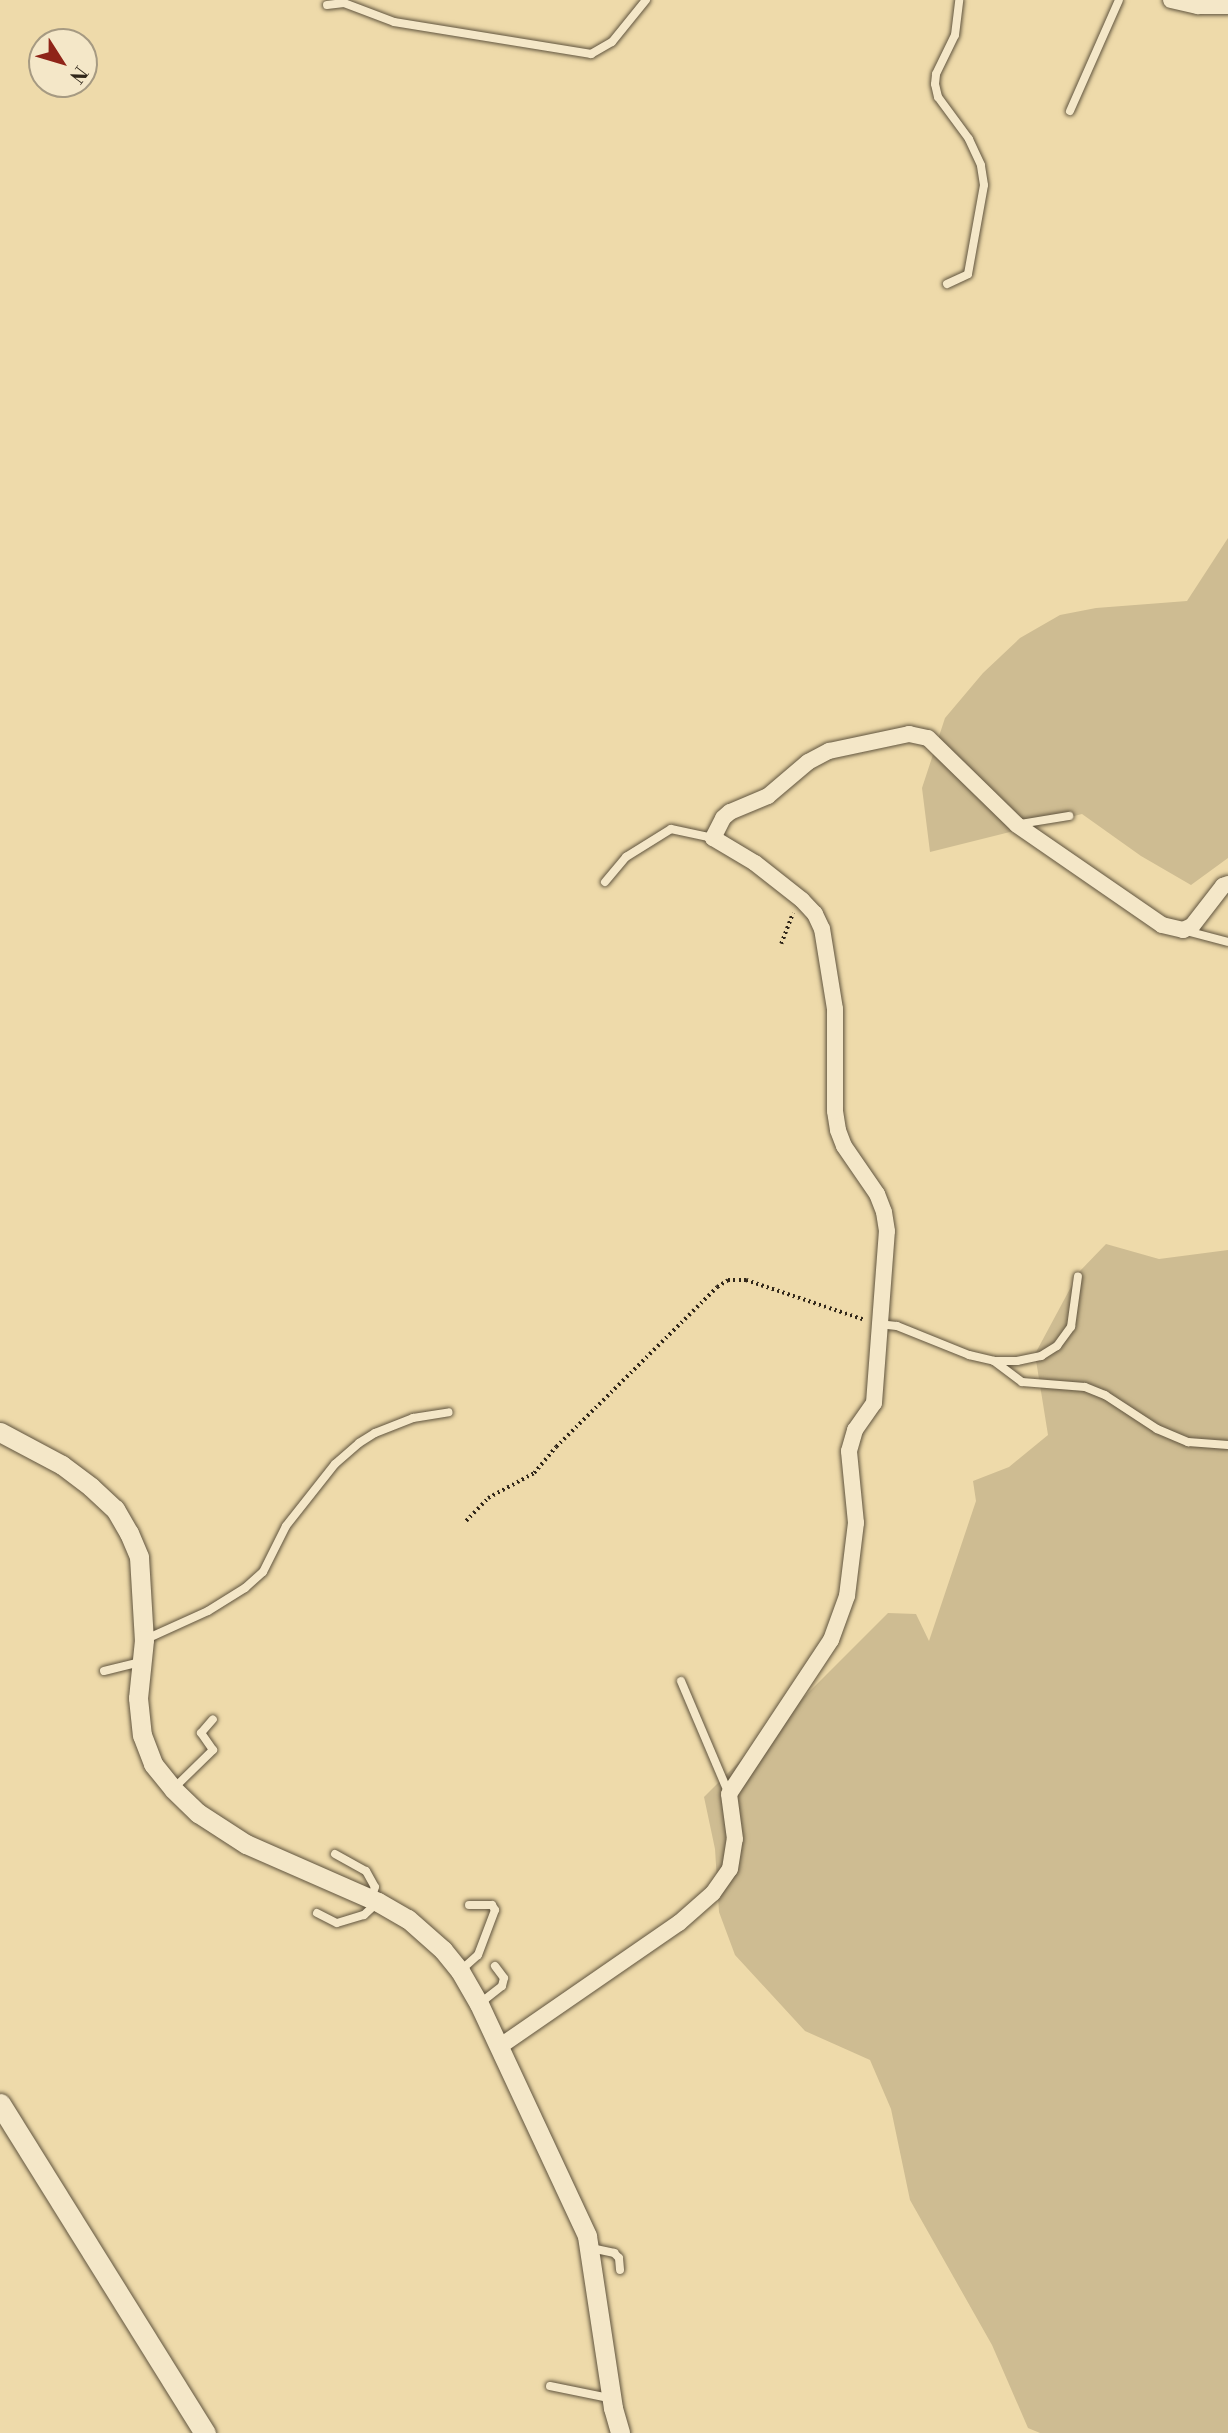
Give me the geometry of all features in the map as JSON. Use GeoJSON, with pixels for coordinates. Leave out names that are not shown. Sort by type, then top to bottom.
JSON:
{"type":"FeatureCollection","features":[{"type":"Feature","properties":{"kind":"main road"},"geometry":{"type":"LineString","coordinates":[[0,2104],[205,2433]]}},
{"type":"Feature","properties":{"kind":"street"},"geometry":{"type":"LineString","coordinates":[[1175,1],[1228,6]]}},
{"type":"Feature","properties":{"kind":"street"},"geometry":{"type":"LineString","coordinates":[[499,2048],[679,1923],[713,1893],[730,1869],[735,1839],[729,1794],[831,1640],[841,1617],[856,1523],[850,1441],[874,1403],[887,1230],[877,1194],[844,1146],[838,1129],[835,1111],[835,1009],[822,929],[815,914],[802,900],[755,863],[713,838],[730,812],[768,796],[808,762],[828,751],[909,734],[929,738],[1017,825],[1162,925],[1183,930],[1192,926],[1223,886],[1228,884]]}},
{"type":"Feature","properties":{"kind":"street"},"geometry":{"type":"LineString","coordinates":[[0,1432],[62,1465],[115,1509],[139,1557],[144,1640],[138,1698],[142,1735],[153,1764],[173,1789],[198,1813],[246,1844],[375,1900],[408,1919],[443,1950],[460,1971],[479,2004],[591,2248],[612,2399],[620,2433]]}},
{"type":"Feature","properties":{"kind":"lane"},"geometry":{"type":"LineString","coordinates":[[327,5],[344,3],[394,22],[591,54],[612,42],[646,0]]}},
{"type":"Feature","properties":{"kind":"lane"},"geometry":{"type":"LineString","coordinates":[[947,284],[968,274],[984,185],[981,165],[973,148],[960,123],[939,97],[935,84],[936,74],[955,35],[959,0]]}},
{"type":"Feature","properties":{"kind":"lane"},"geometry":{"type":"LineString","coordinates":[[1070,111],[1119,0]]}},
{"type":"Feature","properties":{"kind":"lane"},"geometry":{"type":"LineString","coordinates":[[1017,825],[1069,816]]}},
{"type":"Feature","properties":{"kind":"lane"},"geometry":{"type":"LineString","coordinates":[[605,881],[626,857],[671,829],[713,838]]}},
{"type":"Feature","properties":{"kind":"lane"},"geometry":{"type":"LineString","coordinates":[[1183,930],[1228,942]]}},
{"type":"Feature","properties":{"kind":"lane"},"geometry":{"type":"LineString","coordinates":[[878,1324],[897,1326],[970,1355],[993,1361],[1017,1361],[1041,1356],[1057,1346],[1071,1327],[1078,1276]]}},
{"type":"Feature","properties":{"kind":"lane"},"geometry":{"type":"LineString","coordinates":[[993,1361],[1022,1382],[1085,1387],[1105,1395],[1157,1429],[1188,1442],[1228,1444]]}},
{"type":"Feature","properties":{"kind":"lane"},"geometry":{"type":"LineString","coordinates":[[144,1640],[185,1623],[245,1588],[262,1572],[279,1537],[327,1474],[359,1443],[375,1433],[413,1418],[449,1412]]}},
{"type":"Feature","properties":{"kind":"lane"},"geometry":{"type":"LineString","coordinates":[[104,1671],[140,1662]]}},
{"type":"Feature","properties":{"kind":"lane"},"geometry":{"type":"LineString","coordinates":[[681,1681],[729,1794]]}},
{"type":"Feature","properties":{"kind":"lane"},"geometry":{"type":"LineString","coordinates":[[173,1789],[213,1750],[201,1732],[213,1719]]}},
{"type":"Feature","properties":{"kind":"lane"},"geometry":{"type":"LineString","coordinates":[[317,1913],[337,1923],[363,1915],[375,1900],[375,1887],[366,1871],[335,1854]]}},
{"type":"Feature","properties":{"kind":"lane"},"geometry":{"type":"LineString","coordinates":[[460,1971],[478,1955],[495,1910],[492,1905],[469,1905]]}},
{"type":"Feature","properties":{"kind":"lane"},"geometry":{"type":"LineString","coordinates":[[479,2004],[502,1986],[504,1978],[495,1966]]}},
{"type":"Feature","properties":{"kind":"lane"},"geometry":{"type":"LineString","coordinates":[[591,2248],[614,2253],[618,2258],[620,2270]]}},
{"type":"Feature","properties":{"kind":"lane"},"geometry":{"type":"LineString","coordinates":[[550,2386],[612,2399]]}},
{"type":"Feature","properties":{"kind":"path"},"geometry":{"type":"LineString","coordinates":[[781,944],[791,914],[802,900]]}},
{"type":"Feature","properties":{"kind":"path"},"geometry":{"type":"LineString","coordinates":[[466,1521],[488,1498],[534,1473],[556,1447],[717,1287],[728,1280],[746,1280],[878,1324]]}},
{"type":"Feature","properties":{"kind":"shaded area"},"geometry":{"type":"Polygon","coordinates":[[[1228,538],[1228,858],[1191,885],[1141,856],[1082,814],[930,852],[922,788],[945,718],[983,673],[1020,638],[1060,615],[1096,608],[1187,601],[1228,538]]]}},
{"type":"Feature","properties":{"kind":"shaded area"},"geometry":{"type":"Polygon","coordinates":[[[1106,1244],[1159,1259],[1228,1250],[1228,2433],[1040,2433],[1028,2428],[992,2345],[910,2200],[891,2109],[870,2060],[805,2031],[735,1955],[719,1912],[715,1849],[704,1797],[888,1613],[916,1614],[929,1641],[976,1501],[973,1481],[1009,1467],[1048,1435],[1035,1354],[1079,1272],[1106,1244]]]}}]}
